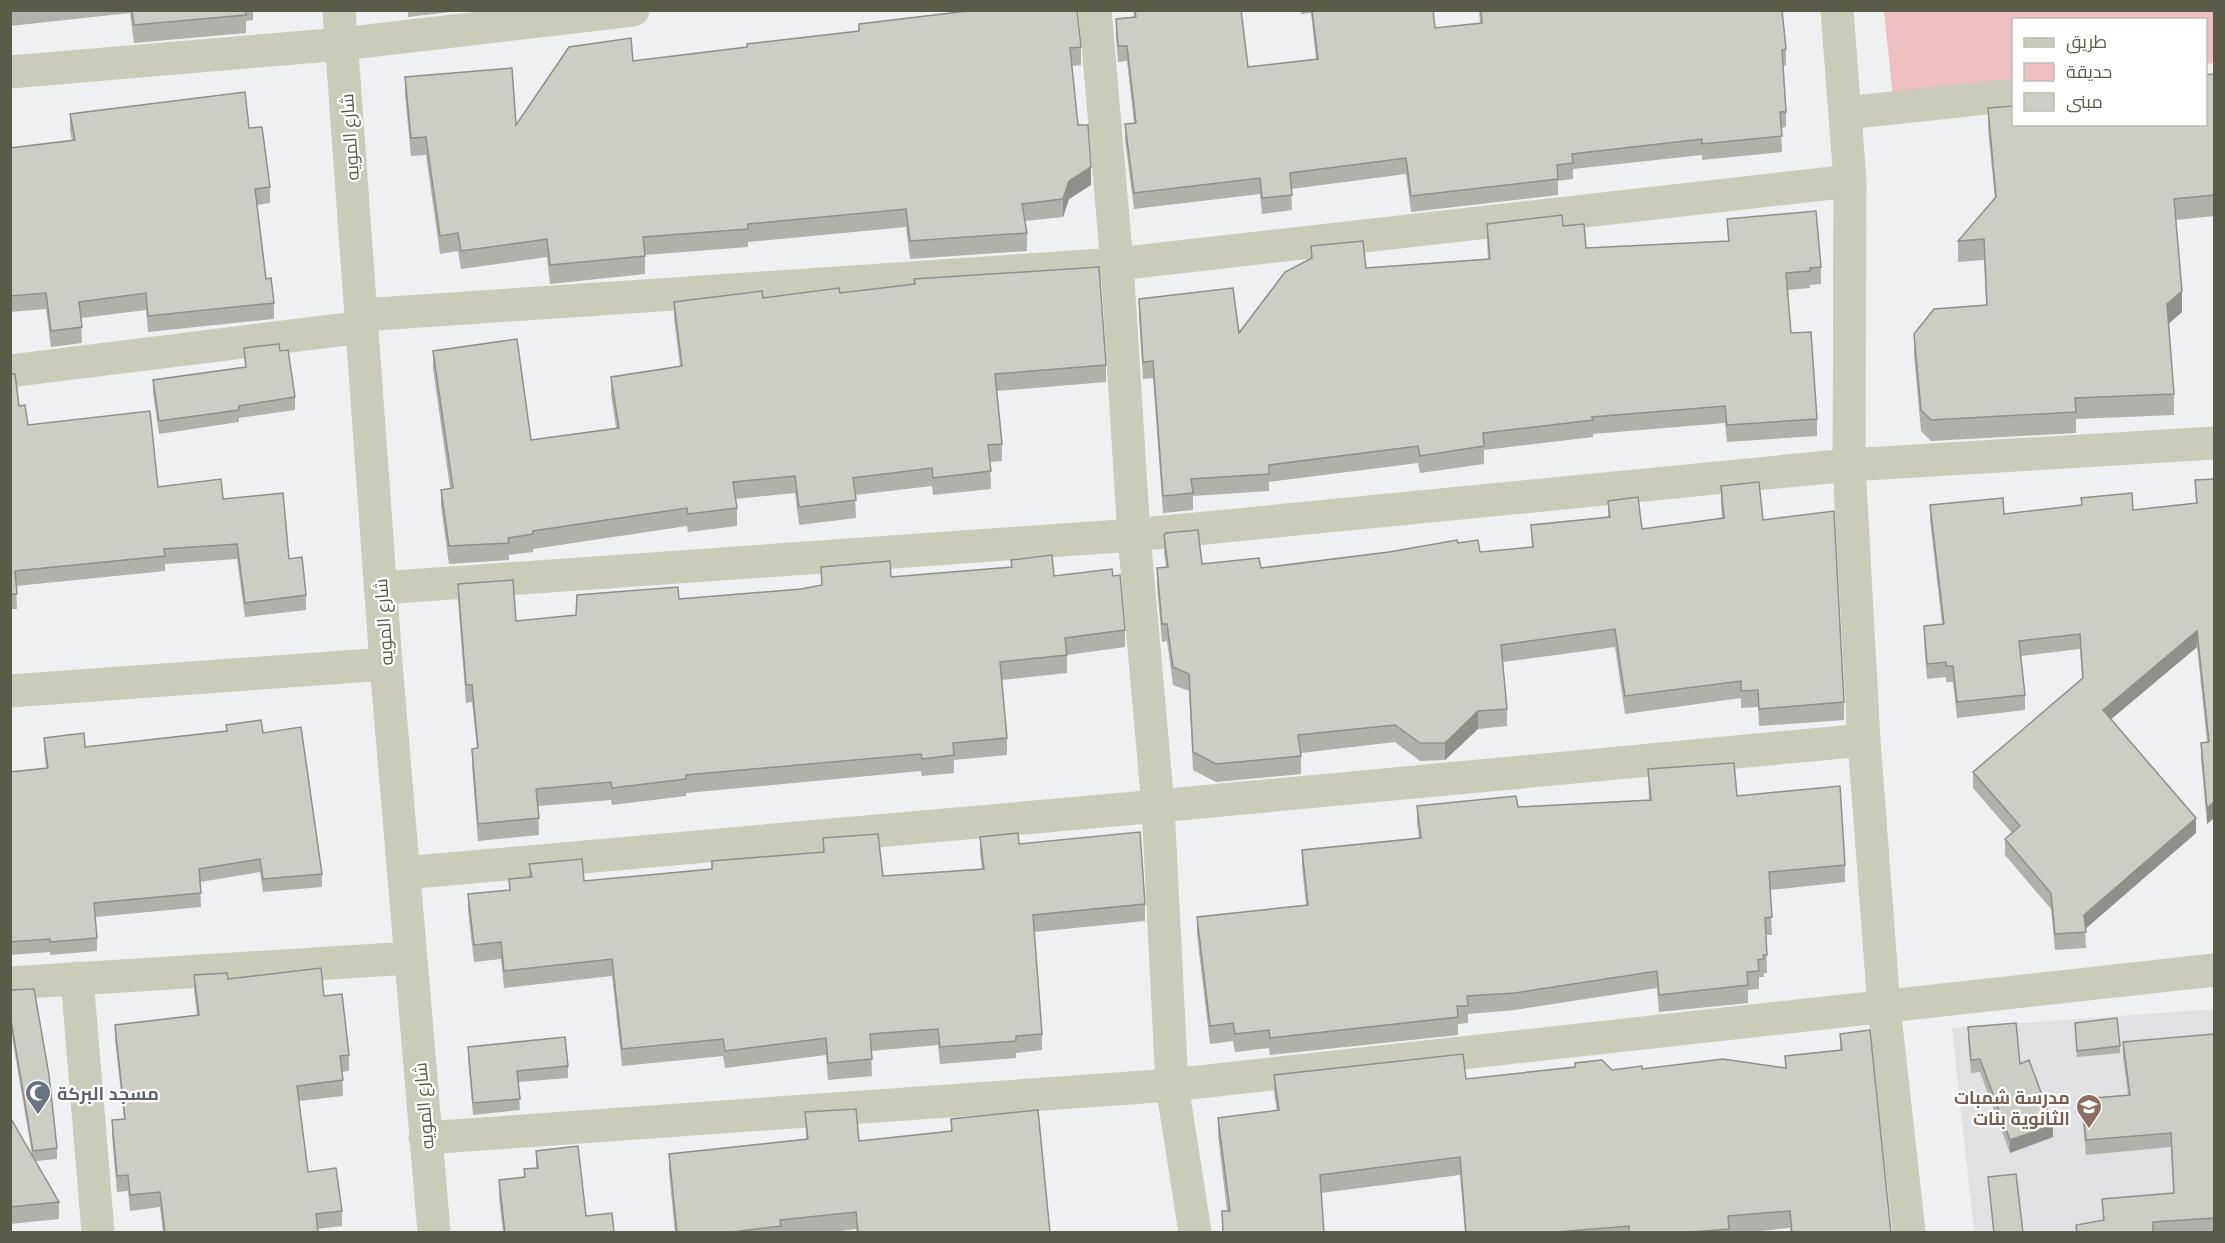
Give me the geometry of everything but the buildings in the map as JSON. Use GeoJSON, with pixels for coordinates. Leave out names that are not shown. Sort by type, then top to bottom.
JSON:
{"type":"FeatureCollection","features":[{"type":"Feature","properties":{"kind":"street","name":"شارع المويه"},"geometry":{"type":"LineString","coordinates":[[339,10],[380,588],[434,1233]]}},
{"type":"Feature","properties":{"kind":"street"},"geometry":{"type":"LineString","coordinates":[[10,72],[342,44],[633,10]]}},
{"type":"Feature","properties":{"kind":"street"},"geometry":{"type":"LineString","coordinates":[[1095,10],[1117,264],[1134,535],[1158,806],[1172,1085],[1195,1233]]}},
{"type":"Feature","properties":{"kind":"street"},"geometry":{"type":"LineString","coordinates":[[1838,10],[1850,181],[1850,465],[1864,740],[1884,1007],[1909,1233]]}},
{"type":"Feature","properties":{"kind":"street"},"geometry":{"type":"LineString","coordinates":[[1846,113],[2012,95]]}},
{"type":"Feature","properties":{"kind":"street"},"geometry":{"type":"LineString","coordinates":[[10,371],[362,321],[1117,264],[1850,181]]}},
{"type":"Feature","properties":{"kind":"street"},"geometry":{"type":"LineString","coordinates":[[380,588],[1134,535],[1850,465],[2214,443]]}},
{"type":"Feature","properties":{"kind":"street"},"geometry":{"type":"LineString","coordinates":[[10,691],[386,664]]}},
{"type":"Feature","properties":{"kind":"street"},"geometry":{"type":"LineString","coordinates":[[404,873],[1864,740]]}},
{"type":"Feature","properties":{"kind":"street"},"geometry":{"type":"LineString","coordinates":[[10,983],[410,958]]}},
{"type":"Feature","properties":{"kind":"street"},"geometry":{"type":"LineString","coordinates":[[426,1138],[1172,1085],[2214,970]]}},
{"type":"Feature","properties":{"kind":"street"},"geometry":{"type":"LineString","coordinates":[[77,978],[98,1233]]}},
{"type":"Feature","properties":{"kind":"shaded area","name":"مدرسة شمبات الثانوية بنات"},"geometry":{"type":"Polygon","coordinates":[[[2214,1009],[2214,1232],[1974,1232],[1952,1028],[2214,1009]]]}},
{"type":"Feature","properties":{"kind":"green space"},"geometry":{"type":"Polygon","coordinates":[[[1884,11],[2214,11],[2214,63],[2207,64],[2207,18],[2012,18],[2012,84],[1893,97],[1884,11]]]}},
{"type":"Feature","properties":{"kind":"place","name":"مسجد البركة"},"geometry":{"type":"Point","coordinates":[38,1116]}},
{"type":"Feature","properties":{"kind":"place","name":"مدرسة شمبات الثانوية بنات"},"geometry":{"type":"Point","coordinates":[2089,1130]}}]}
